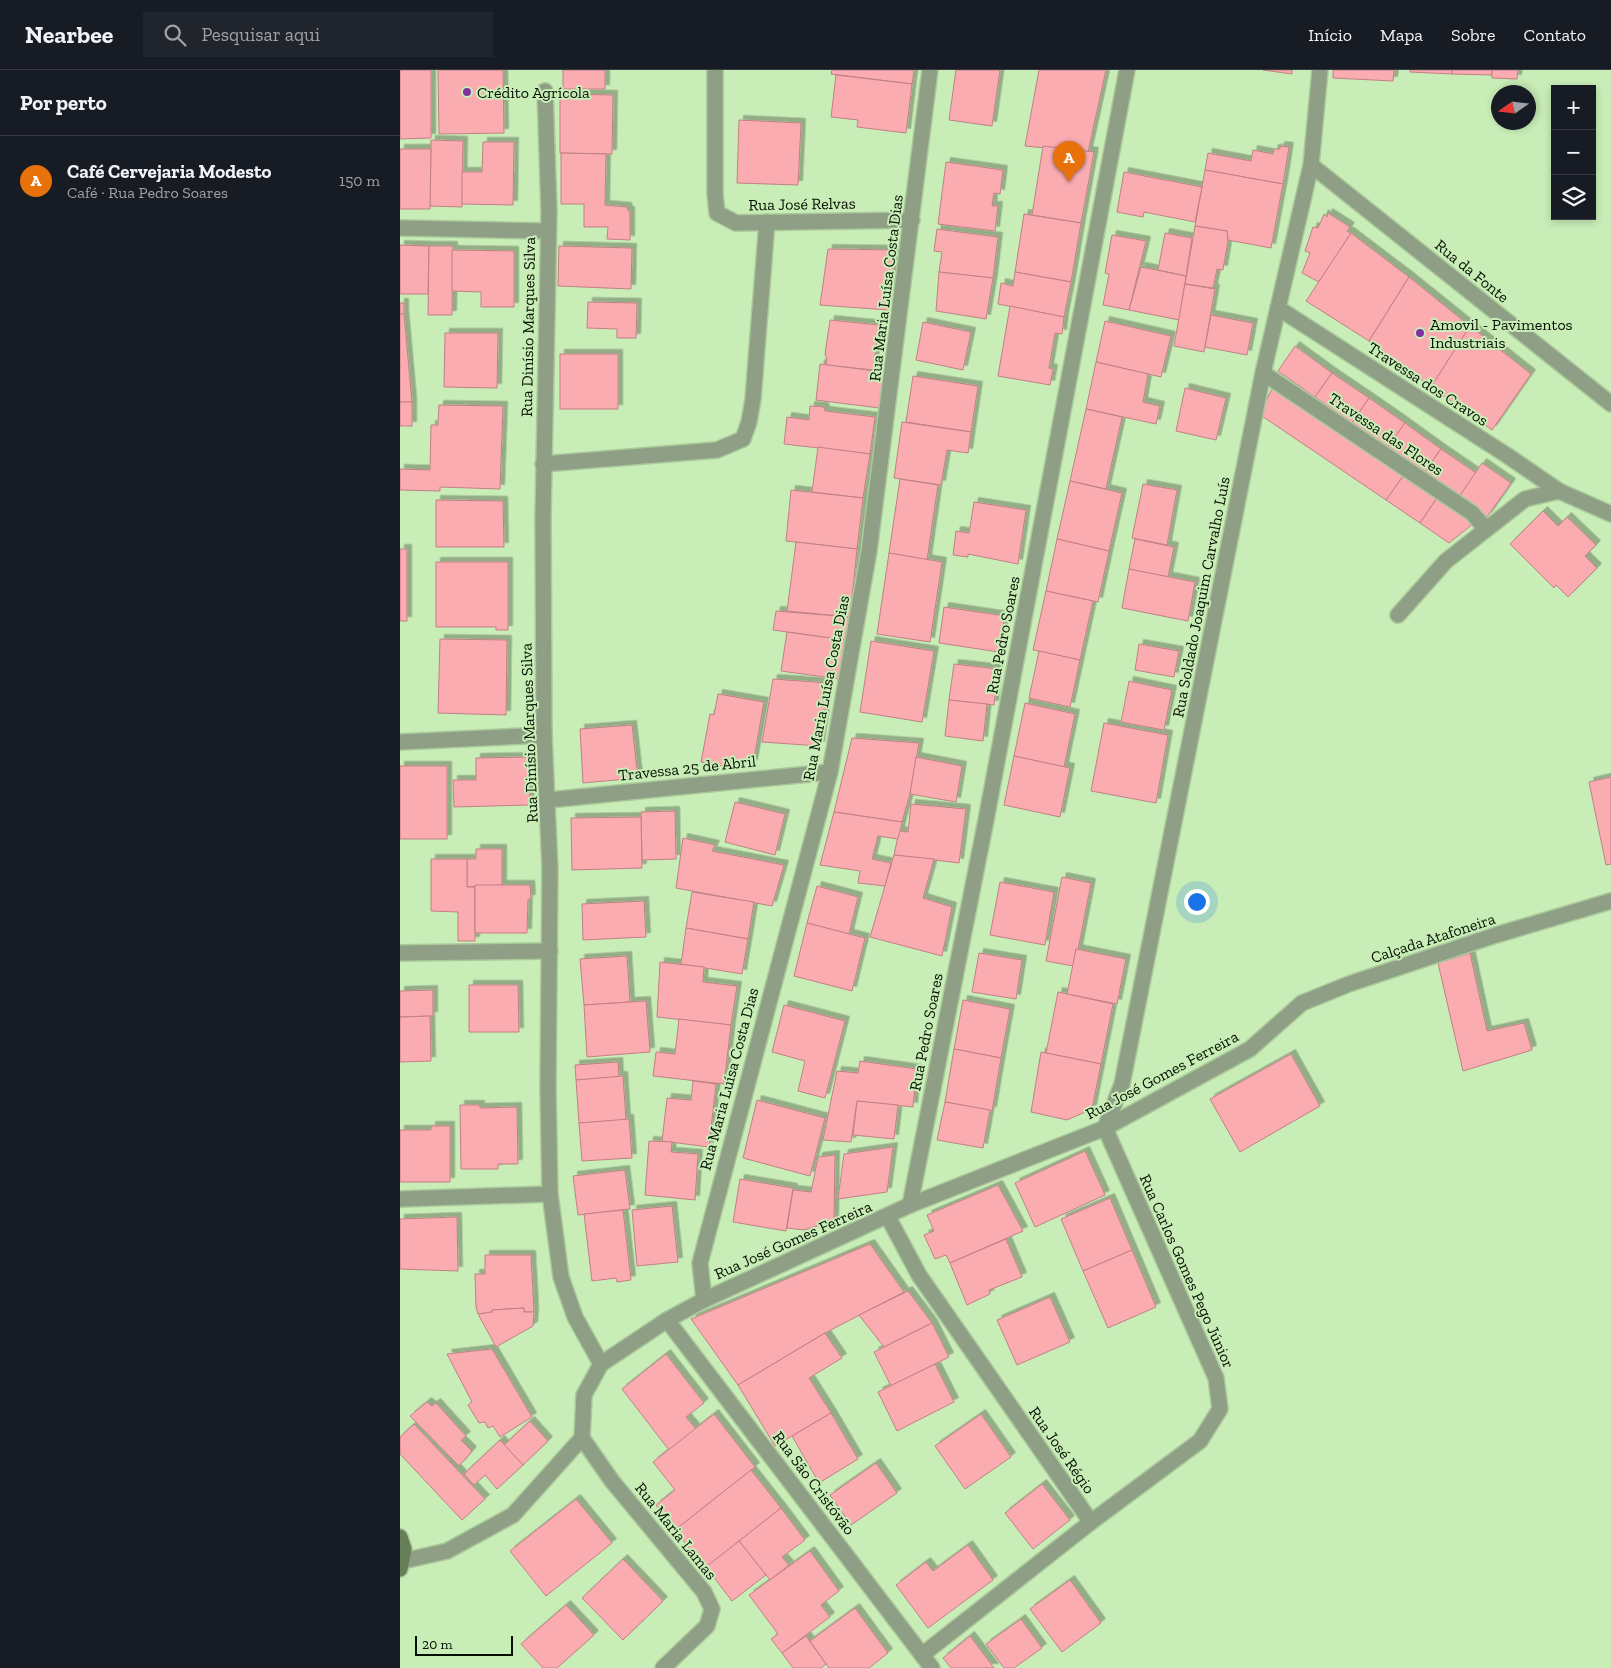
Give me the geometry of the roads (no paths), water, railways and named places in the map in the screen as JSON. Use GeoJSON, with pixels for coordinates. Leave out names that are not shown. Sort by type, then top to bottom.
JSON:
{"type":"FeatureCollection","features":[{"type":"Feature","properties":{"kind":"street","name":"Rua José Relvas"},"geometry":{"type":"LineString","coordinates":[[715,70],[715,193],[717,213],[736,223],[912,220]]}},
{"type":"Feature","properties":{"kind":"street","name":"Rua Maria Luísa Costa Dias"},"geometry":{"type":"LineString","coordinates":[[704,1300],[700,1263],[830,772],[869,551],[930,70]]}},
{"type":"Feature","properties":{"kind":"street","name":"Rua Pedro Soares"},"geometry":{"type":"LineString","coordinates":[[910,1205],[988,810],[1127,70]]}},
{"type":"Feature","properties":{"kind":"street","name":"Rua Soldado Joaquim Carvalho Luís"},"geometry":{"type":"LineString","coordinates":[[1105,1128],[1122,1084],[1263,372],[1311,165],[1320,70]]}},
{"type":"Feature","properties":{"kind":"street","name":"Rua Dinísio Marques Silva"},"geometry":{"type":"LineString","coordinates":[[544,91],[548,231],[543,464],[544,735],[549,800],[550,951],[548,1089],[550,1194],[560,1277],[575,1317],[601,1364]]}},
{"type":"Feature","properties":{"kind":"street","name":"Rua da Fonte"},"geometry":{"type":"LineString","coordinates":[[1311,165],[1611,404]]}},
{"type":"Feature","properties":{"kind":"street"},"geometry":{"type":"LineString","coordinates":[[543,464],[717,450],[743,439],[749,422],[753,399],[767,222]]}},
{"type":"Feature","properties":{"kind":"street"},"geometry":{"type":"LineString","coordinates":[[400,228],[548,231]]}},
{"type":"Feature","properties":{"kind":"street","name":"Travessa dos Cravos"},"geometry":{"type":"LineString","coordinates":[[1278,308],[1559,491],[1611,514]]}},
{"type":"Feature","properties":{"kind":"street","name":"Travessa das Flores"},"geometry":{"type":"LineString","coordinates":[[1263,372],[1472,513],[1486,529]]}},
{"type":"Feature","properties":{"kind":"street"},"geometry":{"type":"LineString","coordinates":[[1398,615],[1446,561],[1486,529],[1525,499],[1559,491]]}},
{"type":"Feature","properties":{"kind":"street"},"geometry":{"type":"LineString","coordinates":[[400,742],[544,735]]}},
{"type":"Feature","properties":{"kind":"street","name":"Travessa 25 de Abril"},"geometry":{"type":"LineString","coordinates":[[549,800],[830,772]]}},
{"type":"Feature","properties":{"kind":"street","name":"Calçada Atafoneira"},"geometry":{"type":"LineString","coordinates":[[1275,1026],[1302,1003],[1349,984],[1496,935],[1611,901]]}},
{"type":"Feature","properties":{"kind":"street"},"geometry":{"type":"LineString","coordinates":[[400,953],[550,951]]}},
{"type":"Feature","properties":{"kind":"street","name":"Rua José Gomes Ferreira"},"geometry":{"type":"LineString","coordinates":[[582,1438],[584,1395],[601,1364],[667,1320],[704,1300],[910,1205],[1105,1128],[1250,1049],[1275,1026]]}},
{"type":"Feature","properties":{"kind":"street","name":"Rua Carlos Gomes Pego Júnior"},"geometry":{"type":"LineString","coordinates":[[1091,1522],[1200,1441],[1220,1408],[1216,1378],[1105,1128]]}},
{"type":"Feature","properties":{"kind":"street"},"geometry":{"type":"LineString","coordinates":[[400,1199],[550,1194]]}},
{"type":"Feature","properties":{"kind":"street","name":"Rua José Régio"},"geometry":{"type":"LineString","coordinates":[[888,1216],[919,1275],[1091,1522]]}},
{"type":"Feature","properties":{"kind":"street","name":"Rua São Cristóvão"},"geometry":{"type":"LineString","coordinates":[[667,1320],[932,1668]]}},
{"type":"Feature","properties":{"kind":"street"},"geometry":{"type":"LineString","coordinates":[[400,1537],[404,1549],[402,1565],[447,1551],[513,1514],[582,1438]]}},
{"type":"Feature","properties":{"kind":"street","name":"Rua Maria Lamas"},"geometry":{"type":"LineString","coordinates":[[582,1438],[612,1481],[704,1592],[712,1609],[707,1626],[664,1668]]}},
{"type":"Feature","properties":{"kind":"street"},"geometry":{"type":"LineString","coordinates":[[922,1655],[1091,1522]]}},
{"type":"Feature","properties":{"kind":"place","name":"Crédito Agrícola"},"geometry":{"type":"Point","coordinates":[467,92]}},
{"type":"Feature","properties":{"kind":"place","name":"Café Cervejaria Modesto"},"geometry":{"type":"Point","coordinates":[1069,182]}},
{"type":"Feature","properties":{"kind":"place","name":"Amovil - Pavimentos Industriais"},"geometry":{"type":"Point","coordinates":[1420,333]}}]}
